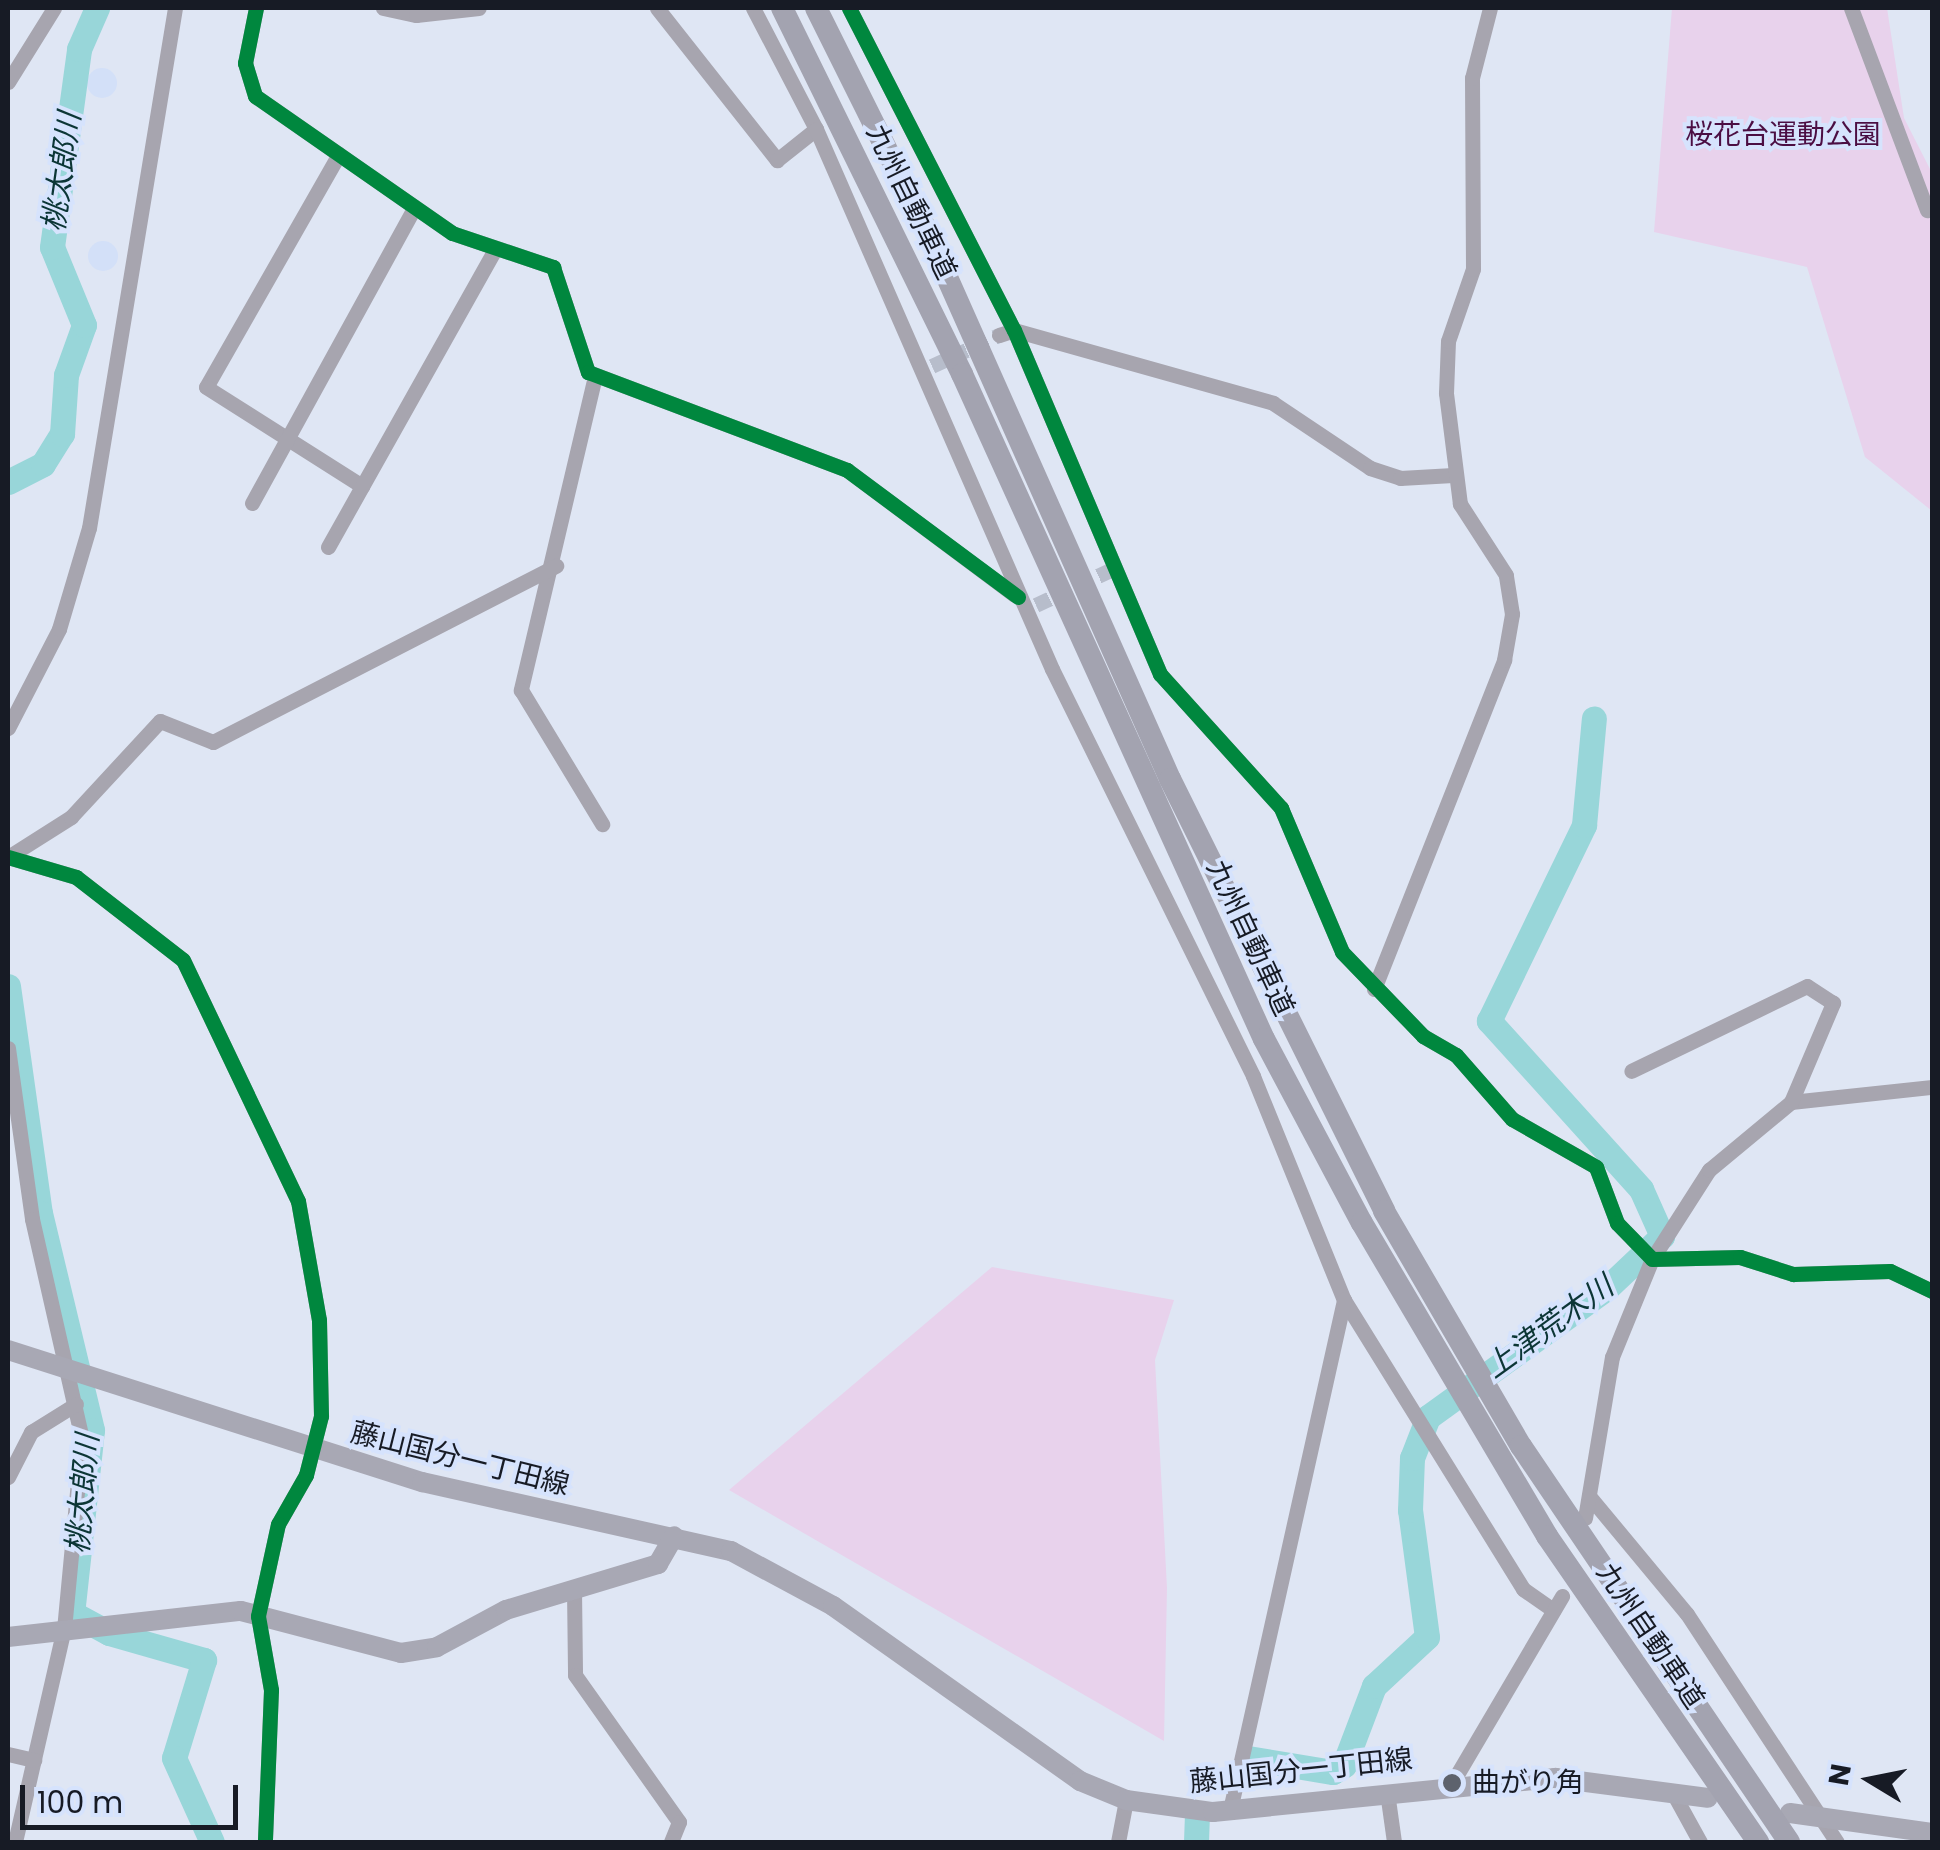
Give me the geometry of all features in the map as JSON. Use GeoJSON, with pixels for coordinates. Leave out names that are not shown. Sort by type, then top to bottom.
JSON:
{"type":"FeatureCollection","features":[{"type":"Feature","properties":{"kind":"highway","name":"九州自動車道"},"geometry":{"type":"LineString","coordinates":[[782,8],[962,374],[1241,990],[1362,1223],[1604,1625],[1758,1842]]}},
{"type":"Feature","properties":{"kind":"highway","name":"九州自動車道"},"geometry":{"type":"LineString","coordinates":[[816,8],[922,221],[1170,779],[1384,1211],[1521,1446],[1789,1842]]}},
{"type":"Feature","properties":{"kind":"main road","name":"藤山国分一丁田線"},"geometry":{"type":"LineString","coordinates":[[8,1350],[422,1482],[674,1536],[773,1571],[1046,1759],[1126,1800],[1230,1810],[1452,1783],[1555,1778],[1708,1798]]}},
{"type":"Feature","properties":{"kind":"main road"},"geometry":{"type":"LineString","coordinates":[[8,1637],[64,1628],[258,1616],[402,1652],[437,1648],[506,1610],[658,1564],[674,1536]]}},
{"type":"Feature","properties":{"kind":"main road"},"geometry":{"type":"LineString","coordinates":[[1790,1813],[1932,1832]]}},
{"type":"Feature","properties":{"kind":"street"},"geometry":{"type":"LineString","coordinates":[[8,82],[54,8]]}},
{"type":"Feature","properties":{"kind":"street"},"geometry":{"type":"LineString","coordinates":[[8,728],[59,629],[89,528],[175,8]]}},
{"type":"Feature","properties":{"kind":"street"},"geometry":{"type":"LineString","coordinates":[[256,8],[245,80],[272,114],[339,154],[414,208],[494,251],[560,276],[578,362],[595,376],[847,470],[1026,604]]}},
{"type":"Feature","properties":{"kind":"street"},"geometry":{"type":"LineString","coordinates":[[383,8],[416,15],[479,8]]}},
{"type":"Feature","properties":{"kind":"street"},"geometry":{"type":"LineString","coordinates":[[657,8],[777,160],[816,129]]}},
{"type":"Feature","properties":{"kind":"street"},"geometry":{"type":"LineString","coordinates":[[753,8],[816,129],[925,368],[1026,604],[1253,1076],[1344,1300],[1523,1590],[1558,1603],[1452,1783]]}},
{"type":"Feature","properties":{"kind":"street"},"geometry":{"type":"LineString","coordinates":[[848,8],[1007,333],[1160,674],[1281,808],[1342,952],[1374,990],[1456,1055],[1512,1119],[1596,1167],[1617,1223],[1652,1260],[1740,1257],[1793,1274],[1890,1271],[1932,1291]]}},
{"type":"Feature","properties":{"kind":"street"},"geometry":{"type":"LineString","coordinates":[[1374,990],[1504,660],[1512,614],[1506,575],[1460,504],[1453,475],[1448,341],[1473,268],[1472,78],[1490,8]]}},
{"type":"Feature","properties":{"kind":"street"},"geometry":{"type":"LineString","coordinates":[[1850,8],[1927,210]]}},
{"type":"Feature","properties":{"kind":"street"},"geometry":{"type":"LineString","coordinates":[[339,154],[206,387],[362,486]]}},
{"type":"Feature","properties":{"kind":"street"},"geometry":{"type":"LineString","coordinates":[[252,502],[414,208]]}},
{"type":"Feature","properties":{"kind":"street"},"geometry":{"type":"LineString","coordinates":[[328,548],[494,251]]}},
{"type":"Feature","properties":{"kind":"street"},"geometry":{"type":"LineString","coordinates":[[1007,333],[1273,403],[1370,468],[1427,482],[1453,475]]}},
{"type":"Feature","properties":{"kind":"street"},"geometry":{"type":"LineString","coordinates":[[595,376],[556,566],[525,650],[521,690],[602,824]]}},
{"type":"Feature","properties":{"kind":"street"},"geometry":{"type":"LineString","coordinates":[[266,1842],[272,1690],[258,1616],[278,1524],[315,1448],[319,1320],[298,1200],[194,977],[165,940],[76,877],[8,857],[71,817],[160,722],[214,742],[556,566]]}},
{"type":"Feature","properties":{"kind":"street"},"geometry":{"type":"LineString","coordinates":[[1585,1518],[1612,1357],[1652,1260],[1709,1170],[1791,1102],[1833,1003],[1808,986],[1631,1071]]}},
{"type":"Feature","properties":{"kind":"street"},"geometry":{"type":"LineString","coordinates":[[8,1048],[32,1219],[83,1439],[64,1628],[15,1842]]}},
{"type":"Feature","properties":{"kind":"street"},"geometry":{"type":"LineString","coordinates":[[1791,1102],[1932,1087]]}},
{"type":"Feature","properties":{"kind":"street"},"geometry":{"type":"LineString","coordinates":[[1230,1810],[1344,1300]]}},
{"type":"Feature","properties":{"kind":"street"},"geometry":{"type":"LineString","coordinates":[[8,1477],[32,1432],[76,1404]]}},
{"type":"Feature","properties":{"kind":"street"},"geometry":{"type":"LineString","coordinates":[[1589,1496],[1687,1614],[1815,1817],[1837,1842]]}},
{"type":"Feature","properties":{"kind":"street"},"geometry":{"type":"LineString","coordinates":[[574,1589],[575,1675],[679,1822],[670,1842]]}},
{"type":"Feature","properties":{"kind":"street"},"geometry":{"type":"LineString","coordinates":[[8,1754],[34,1760]]}},
{"type":"Feature","properties":{"kind":"street"},"geometry":{"type":"LineString","coordinates":[[1387,1792],[1394,1842]]}},
{"type":"Feature","properties":{"kind":"street"},"geometry":{"type":"LineString","coordinates":[[1673,1792],[1700,1842]]}},
{"type":"Feature","properties":{"kind":"street"},"geometry":{"type":"LineString","coordinates":[[1118,1842],[1126,1800]]}},
{"type":"Feature","properties":{"kind":"shaded area"},"geometry":{"type":"Polygon","coordinates":[[[102,68],[113,72],[117,83],[113,94],[102,98],[91,94],[87,83],[91,72],[102,68]]]}},
{"type":"Feature","properties":{"kind":"shaded area"},"geometry":{"type":"Polygon","coordinates":[[[103,241],[114,245],[118,256],[114,267],[103,271],[92,267],[88,256],[92,245],[103,241]]]}},
{"type":"Feature","properties":{"kind":"green space","name":"桜花台運動公園"},"geometry":{"type":"Polygon","coordinates":[[[1672,8],[1887,8],[1904,118],[1932,173],[1932,511],[1865,457],[1807,267],[1654,232],[1672,8]]]}},
{"type":"Feature","properties":{"kind":"green space"},"geometry":{"type":"Polygon","coordinates":[[[992,1267],[1174,1300],[1155,1360],[1167,1588],[1164,1741],[729,1490],[992,1267]]]}},
{"type":"Feature","properties":{"kind":"waterway","name":"桃太郎川"},"geometry":{"type":"LineString","coordinates":[[8,482],[43,464],[62,434],[66,375],[84,325],[52,247],[79,49],[97,8]]}},
{"type":"Feature","properties":{"kind":"waterway","name":"上津荒木川"},"geometry":{"type":"LineString","coordinates":[[1248,1758],[1333,1772],[1344,1765],[1374,1686],[1427,1637],[1410,1510],[1412,1458],[1428,1417],[1607,1288],[1662,1236],[1641,1189],[1489,1021],[1584,825],[1594,718]]}},
{"type":"Feature","properties":{"kind":"waterway","name":"桃太郎川"},"geometry":{"type":"LineString","coordinates":[[8,986],[40,1213],[92,1430],[72,1613],[109,1633],[204,1660],[174,1758],[212,1842]]}},
{"type":"Feature","properties":{"kind":"waterway","name":"上津荒木川"},"geometry":{"type":"LineString","coordinates":[[1196,1842],[1197,1818]]}},
{"type":"Feature","properties":{"kind":"tunnel"},"geometry":{"type":"LineString","coordinates":[[932,366],[999,335]]}},
{"type":"Feature","properties":{"kind":"tunnel"},"geometry":{"type":"LineString","coordinates":[[1036,605],[1115,568]]}},
{"type":"Feature","properties":{"kind":"cycle path"},"geometry":{"type":"LineString","coordinates":[[256,8],[245,63],[255,96],[452,233],[553,267],[588,372],[847,470],[1018,597]]}},
{"type":"Feature","properties":{"kind":"cycle path"},"geometry":{"type":"LineString","coordinates":[[849,8],[1014,330],[1160,674],[1281,808],[1342,952],[1423,1036],[1456,1055],[1512,1119],[1596,1167],[1617,1223],[1652,1259],[1740,1257],[1793,1274],[1890,1271],[1932,1291]]}},
{"type":"Feature","properties":{"kind":"cycle path"},"geometry":{"type":"LineString","coordinates":[[8,857],[76,877],[183,960],[298,1201],[319,1320],[321,1416],[306,1475],[278,1524],[258,1616],[271,1690],[265,1842]]}},
{"type":"Feature","properties":{"kind":"place","name":"曲がり角"},"geometry":{"type":"Point","coordinates":[1452,1783]}}]}
